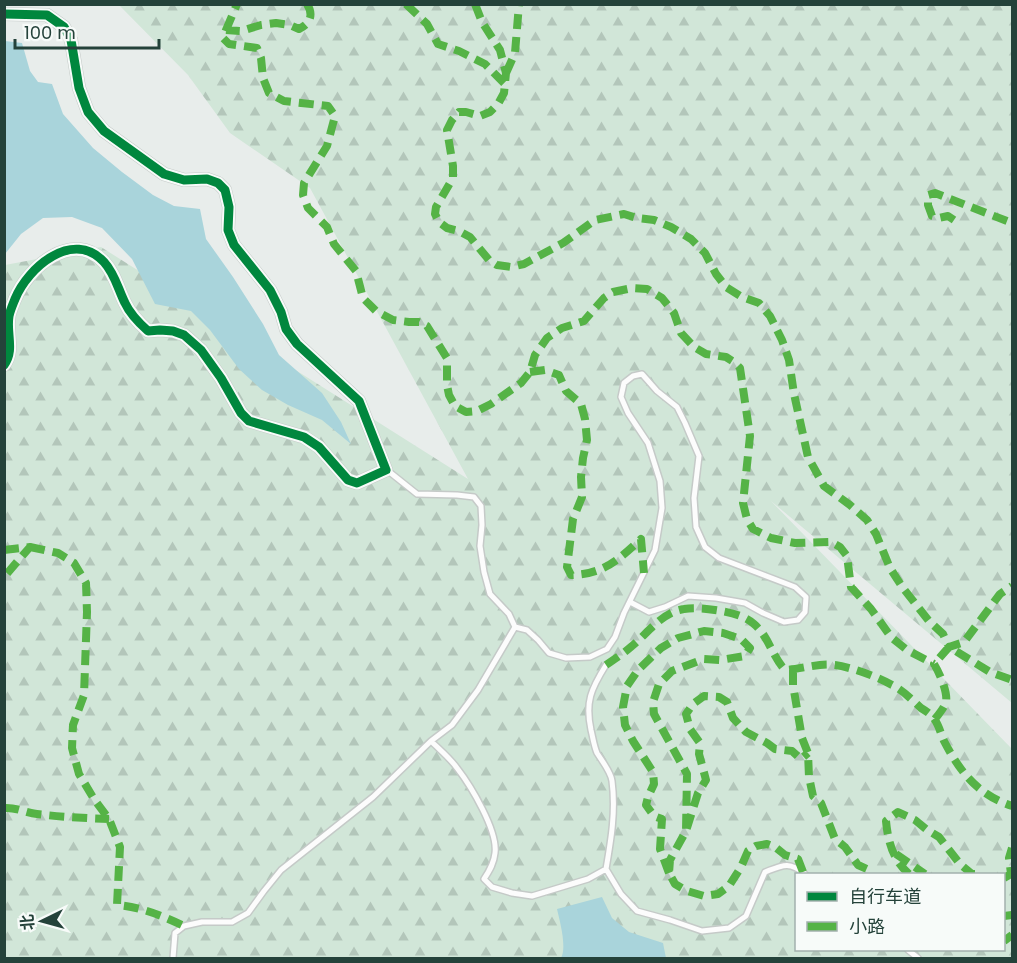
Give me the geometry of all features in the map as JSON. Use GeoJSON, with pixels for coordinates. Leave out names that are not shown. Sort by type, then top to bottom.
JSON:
{"type":"FeatureCollection","features":[{"type":"Feature","properties":{"kind":"street"},"geometry":{"type":"LineString","coordinates":[[4,14],[47,15],[64,27],[71,40],[79,88],[88,112],[104,131],[164,174],[184,180],[207,178],[218,183],[225,190],[229,207],[228,231],[234,245],[270,290],[281,312],[286,329],[297,344],[359,401],[386,470],[357,483],[348,480],[319,447],[304,437],[249,421],[201,350],[184,335],[173,331],[148,331],[126,306],[114,277],[103,261],[86,250],[70,250],[54,254],[23,284],[15,297],[9,316],[10,355],[4,365]]}},
{"type":"Feature","properties":{"kind":"lane"},"geometry":{"type":"LineString","coordinates":[[515,627],[527,630],[549,653],[566,658],[590,657],[607,649],[615,637],[630,602],[655,550],[662,508],[660,481],[648,443],[628,413],[621,397],[624,383],[633,376],[642,375],[657,392],[676,407],[699,456],[694,498],[696,527],[705,547],[719,558],[795,586],[806,597],[806,604],[805,612],[798,620],[784,622],[745,603],[716,598],[688,596],[649,612],[630,602]]}},
{"type":"Feature","properties":{"kind":"lane"},"geometry":{"type":"LineString","coordinates":[[386,470],[417,494],[474,497],[481,506],[480,546],[490,594],[509,614],[515,627]]}},
{"type":"Feature","properties":{"kind":"lane"},"geometry":{"type":"LineString","coordinates":[[173,958],[175,933],[184,926],[202,922],[232,922],[248,913],[281,870],[373,797],[452,724],[478,690],[515,627]]}},
{"type":"Feature","properties":{"kind":"lane"},"geometry":{"type":"LineString","coordinates":[[606,665],[595,682],[588,702],[596,749],[612,779],[614,817],[606,869],[621,894],[637,911],[702,931],[729,928],[746,916],[765,872],[784,865],[797,867],[804,873]]}},
{"type":"Feature","properties":{"kind":"lane"},"geometry":{"type":"LineString","coordinates":[[431,741],[457,768],[476,796],[492,832],[496,851],[493,866],[484,879],[492,887],[532,896],[588,879],[606,869]]}},
{"type":"Feature","properties":{"kind":"green space"},"geometry":{"type":"Polygon","coordinates":[[[119,5],[1012,5],[1012,703],[771,501],[1012,749],[1012,958],[5,958],[5,265],[101,247],[468,479],[310,188],[230,133],[188,75],[119,5]]]}},
{"type":"Feature","properties":{"kind":"water"},"geometry":{"type":"Polygon","coordinates":[[[5,41],[22,43],[30,71],[38,82],[52,84],[63,114],[93,148],[153,195],[174,206],[200,209],[206,239],[263,324],[279,355],[322,393],[341,422],[351,444],[322,420],[262,390],[239,369],[210,330],[191,311],[155,304],[132,259],[102,228],[72,217],[43,218],[21,234],[5,254],[5,41]]]}},
{"type":"Feature","properties":{"kind":"water"},"geometry":{"type":"Polygon","coordinates":[[[602,897],[612,918],[629,932],[663,943],[666,958],[561,958],[563,941],[557,909],[602,897]]]}},
{"type":"Feature","properties":{"kind":"marked path"},"geometry":{"type":"LineString","coordinates":[[226,30],[237,4]]}},
{"type":"Feature","properties":{"kind":"marked path"},"geometry":{"type":"LineString","coordinates":[[307,4],[310,19],[299,29],[276,23],[241,31],[226,30],[223,38],[229,44],[257,48],[261,58],[263,78],[269,93],[284,101],[328,106],[335,116],[327,146],[304,183],[303,195],[308,208],[327,227],[334,244],[356,271],[363,298],[376,311],[393,320],[419,322],[427,326],[447,358],[447,385],[455,406],[466,412],[477,411],[491,404],[521,383],[530,372],[535,355],[547,338],[562,328],[584,321],[604,298],[613,292],[632,288],[647,289],[662,298],[674,313],[681,333],[694,347],[706,354],[726,357],[740,368],[750,436],[743,503],[747,519],[753,529],[771,538],[795,543],[831,542],[840,547],[847,556],[851,587],[871,609],[891,637],[907,650],[934,664]]}},
{"type":"Feature","properties":{"kind":"marked path"},"geometry":{"type":"LineString","coordinates":[[406,4],[427,24],[438,44],[485,64],[505,84]]}},
{"type":"Feature","properties":{"kind":"marked path"},"geometry":{"type":"LineString","coordinates":[[475,4],[482,22],[500,50],[506,73],[504,93],[490,112],[480,116],[459,112],[452,120],[447,130],[453,178],[436,207],[435,214],[439,222],[447,228],[470,237],[489,260],[497,265],[511,267],[524,264],[563,243],[595,220],[624,214],[654,220],[691,239],[705,253],[726,287],[742,297],[759,303],[770,316],[789,360],[808,457],[824,486],[867,520],[876,534],[890,568],[929,621],[943,634],[949,647],[964,642],[1000,594],[1012,586]]}},
{"type":"Feature","properties":{"kind":"marked path"},"geometry":{"type":"LineString","coordinates":[[506,73],[515,53],[519,4]]}},
{"type":"Feature","properties":{"kind":"marked path"},"geometry":{"type":"LineString","coordinates":[[954,220],[948,216],[939,218],[932,216],[928,205],[928,195],[935,193],[1012,223]]}},
{"type":"Feature","properties":{"kind":"marked path"},"geometry":{"type":"LineString","coordinates":[[530,372],[545,370],[559,375],[566,391],[581,404],[585,419],[587,440],[581,477],[582,497],[573,519],[567,567],[571,575],[602,569],[641,539],[644,573]]}},
{"type":"Feature","properties":{"kind":"marked path"},"geometry":{"type":"LineString","coordinates":[[30,547],[58,553],[74,563],[86,583],[84,695],[73,725],[72,748],[79,774],[109,819],[120,847],[117,905],[152,912],[184,926]]}},
{"type":"Feature","properties":{"kind":"marked path"},"geometry":{"type":"LineString","coordinates":[[4,550],[30,547],[4,577]]}},
{"type":"Feature","properties":{"kind":"marked path"},"geometry":{"type":"LineString","coordinates":[[606,665],[629,649],[662,619],[676,611],[702,608],[738,615],[759,629],[785,670],[835,665],[872,676],[900,690],[934,718],[950,752],[971,781],[989,796],[1012,806]]}},
{"type":"Feature","properties":{"kind":"marked path"},"geometry":{"type":"LineString","coordinates":[[669,873],[660,849],[662,819],[654,816],[646,805],[654,784],[653,772],[625,725],[623,707],[627,686],[638,670],[661,648],[678,638],[704,631],[723,633],[741,639],[750,648],[745,656],[720,660],[704,659],[672,671],[659,684],[653,702],[654,714],[687,774],[686,831]]}},
{"type":"Feature","properties":{"kind":"marked path"},"geometry":{"type":"LineString","coordinates":[[935,719],[946,702],[946,693],[934,664],[949,647],[990,672],[1012,680]]}},
{"type":"Feature","properties":{"kind":"marked path"},"geometry":{"type":"LineString","coordinates":[[793,670],[793,685],[802,738],[808,753],[813,796],[821,803],[835,839],[845,847],[858,865],[870,873]]}},
{"type":"Feature","properties":{"kind":"marked path"},"geometry":{"type":"LineString","coordinates":[[803,872],[798,859],[785,855],[767,844],[756,846],[748,851],[729,886],[718,894],[704,896],[687,891],[675,884],[669,873],[670,860],[686,831],[698,793],[706,780],[699,754],[700,743],[690,729],[686,714],[693,704],[704,696],[719,697],[727,702],[733,718],[746,732],[775,749],[792,751],[801,759],[808,753]]}},
{"type":"Feature","properties":{"kind":"marked path"},"geometry":{"type":"LineString","coordinates":[[4,808],[46,815],[109,819]]}},
{"type":"Feature","properties":{"kind":"marked path"},"geometry":{"type":"LineString","coordinates":[[908,873],[895,857],[888,836],[886,821],[898,812],[915,820],[939,837],[960,864],[971,873]]}},
{"type":"Feature","properties":{"kind":"marked path"},"geometry":{"type":"LineString","coordinates":[[1005,877],[1011,874],[1009,858],[1012,848]]}},
{"type":"Feature","properties":{"kind":"marked path"},"geometry":{"type":"LineString","coordinates":[[896,854],[924,873]]}},
{"type":"Feature","properties":{"kind":"marked path"},"geometry":{"type":"LineString","coordinates":[[1005,916],[1012,915]]}},
{"type":"Feature","properties":{"kind":"marked path"},"geometry":{"type":"LineString","coordinates":[[1005,940],[1012,935]]}},
{"type":"Feature","properties":{"kind":"cycle path"},"geometry":{"type":"LineString","coordinates":[[4,14],[47,15],[64,27],[71,40],[79,88],[88,112],[104,131],[164,174],[184,180],[207,179],[218,183],[225,190],[229,207],[228,230],[234,245],[270,290],[281,312],[286,329],[297,344],[359,401],[386,470],[357,483],[348,480],[319,447],[304,437],[249,421],[241,413],[221,378],[201,350],[184,335],[173,331],[148,331],[129,311],[114,277],[104,262],[92,253],[79,249],[53,256],[30,275],[21,287],[9,314],[10,348],[4,365]]}}]}
